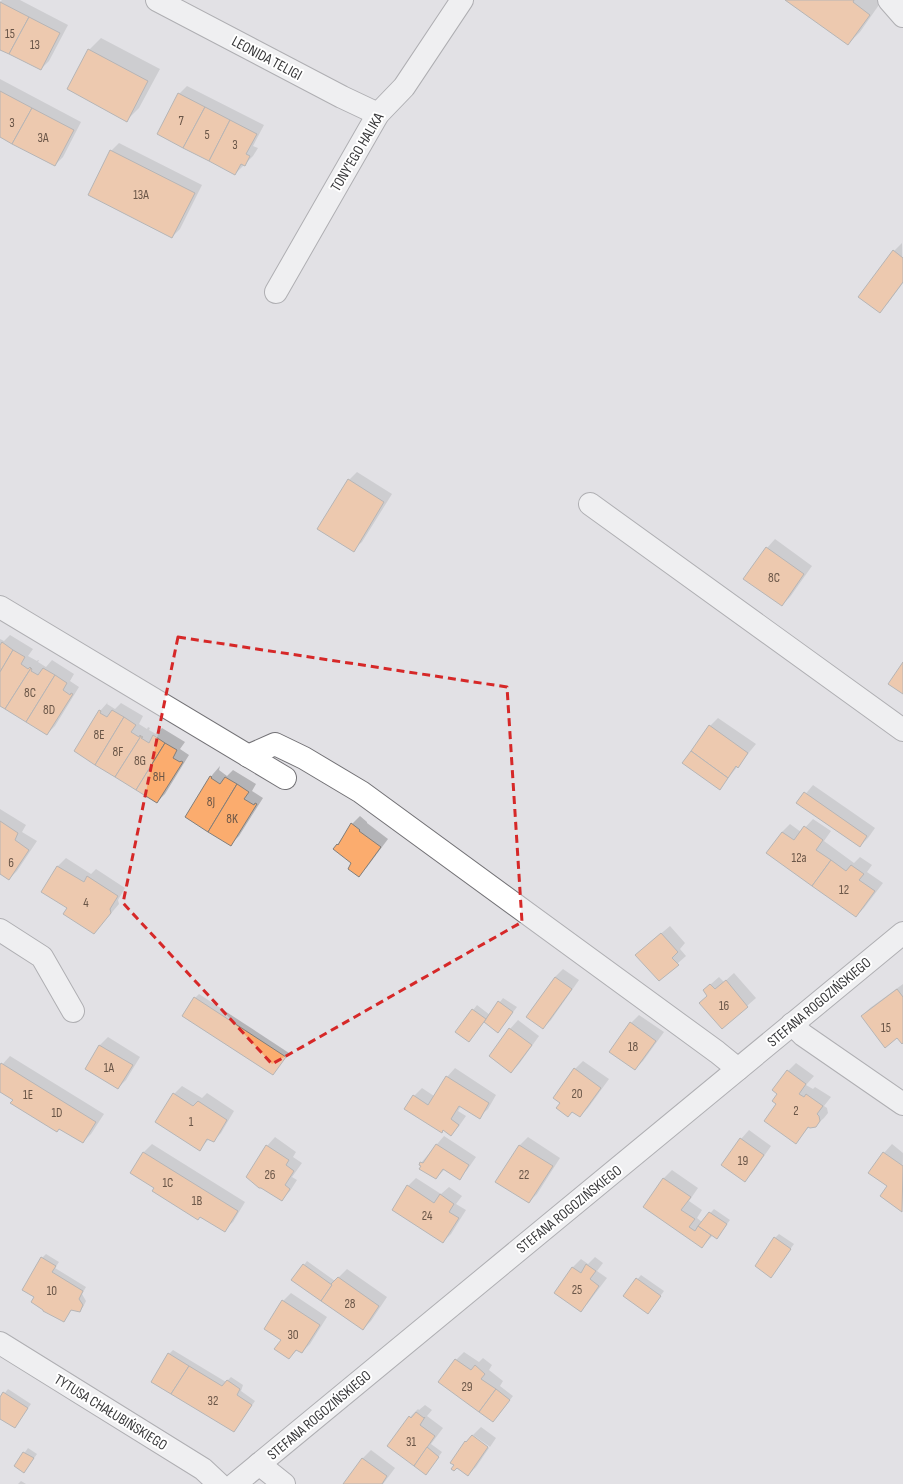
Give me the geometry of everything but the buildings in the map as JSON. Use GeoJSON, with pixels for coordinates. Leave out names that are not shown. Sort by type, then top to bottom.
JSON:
{"type":"FeatureCollection","features":[{"type":"Feature","properties":{"kind":"street","name":"LEONIDA TELIGI"},"geometry":{"type":"LineString","coordinates":[[156,0],[342,98],[378,114]]}},
{"type":"Feature","properties":{"kind":"street","name":"TONY'EGO HALIKA"},"geometry":{"type":"LineString","coordinates":[[276,292],[378,114],[404,87],[462,0]]}},
{"type":"Feature","properties":{"kind":"street"},"geometry":{"type":"LineString","coordinates":[[889,0],[903,16]]}},
{"type":"Feature","properties":{"kind":"street"},"geometry":{"type":"LineString","coordinates":[[590,504],[903,730]]}},
{"type":"Feature","properties":{"kind":"street"},"geometry":{"type":"LineString","coordinates":[[0,607],[285,778]]}},
{"type":"Feature","properties":{"kind":"street"},"geometry":{"type":"LineString","coordinates":[[248,756],[275,744],[304,758],[361,792],[717,1052],[738,1069]]}},
{"type":"Feature","properties":{"kind":"street"},"geometry":{"type":"LineString","coordinates":[[0,930],[42,957],[73,1011]]}},
{"type":"Feature","properties":{"kind":"street","name":"STEFANA ROGOZIŃSKIEGO"},"geometry":{"type":"LineString","coordinates":[[235,1484],[903,933]]}},
{"type":"Feature","properties":{"kind":"street"},"geometry":{"type":"LineString","coordinates":[[792,1024],[803,1035],[903,1104]]}},
{"type":"Feature","properties":{"kind":"street","name":"TYTUSA CHAŁUBIŃSKIEGO"},"geometry":{"type":"LineString","coordinates":[[0,1343],[203,1469],[219,1484]]}},
{"type":"Feature","properties":{"kind":"street"},"geometry":{"type":"LineString","coordinates":[[259,1464],[284,1484]]}},
{"type":"Feature","properties":{"kind":"highlighted area"},"geometry":{"type":"Polygon","coordinates":[[[178,637],[507,687],[522,922],[272,1064],[123,903],[178,637]]]}}]}
